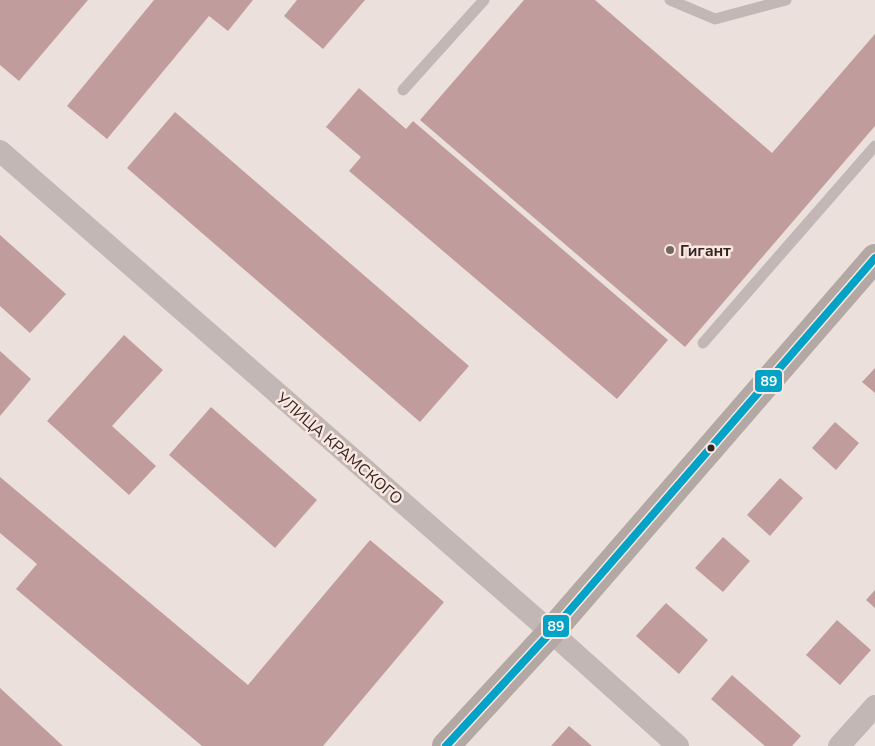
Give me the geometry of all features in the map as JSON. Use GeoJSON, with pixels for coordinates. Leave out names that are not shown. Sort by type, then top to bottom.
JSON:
{"type":"FeatureCollection","features":[{"type":"Feature","properties":{"kind":"street","name":"УЛИЦА КРАМСКОГО"},"geometry":{"type":"LineString","coordinates":[[0,151],[551,632],[678,746]]}},
{"type":"Feature","properties":{"kind":"street"},"geometry":{"type":"LineString","coordinates":[[446,746],[551,632],[875,258]]}},
{"type":"Feature","properties":{"kind":"street"},"geometry":{"type":"LineString","coordinates":[[839,746],[875,706]]}},
{"type":"Feature","properties":{"kind":"lane"},"geometry":{"type":"LineString","coordinates":[[403,90],[484,0]]}},
{"type":"Feature","properties":{"kind":"lane"},"geometry":{"type":"LineString","coordinates":[[670,0],[715,19],[786,0]]}},
{"type":"Feature","properties":{"kind":"lane"},"geometry":{"type":"LineString","coordinates":[[703,343],[875,146]]}},
{"type":"Feature","properties":{"kind":"building"},"geometry":{"type":"Polygon","coordinates":[[[0,0],[88,0],[19,81],[0,65],[0,0]]]}},
{"type":"Feature","properties":{"kind":"building"},"geometry":{"type":"Polygon","coordinates":[[[154,0],[253,0],[228,31],[209,16],[107,139],[67,106],[154,0]]]}},
{"type":"Feature","properties":{"kind":"building"},"geometry":{"type":"Polygon","coordinates":[[[297,0],[365,0],[323,49],[284,16],[297,0]]]}},
{"type":"Feature","properties":{"kind":"building","name":"Гигант"},"geometry":{"type":"Polygon","coordinates":[[[524,0],[595,0],[772,153],[875,34],[875,126],[685,347],[420,120],[524,0]]]}},
{"type":"Feature","properties":{"kind":"building"},"geometry":{"type":"Polygon","coordinates":[[[359,88],[406,129],[413,121],[668,340],[617,399],[349,171],[361,157],[326,127],[359,88]]]}},
{"type":"Feature","properties":{"kind":"building"},"geometry":{"type":"Polygon","coordinates":[[[175,112],[469,366],[420,422],[127,168],[175,112]]]}},
{"type":"Feature","properties":{"kind":"building"},"geometry":{"type":"Polygon","coordinates":[[[0,235],[66,294],[30,333],[0,306],[0,235]]]}},
{"type":"Feature","properties":{"kind":"building"},"geometry":{"type":"Polygon","coordinates":[[[124,335],[163,370],[112,426],[156,466],[129,495],[47,421],[124,335]]]}},
{"type":"Feature","properties":{"kind":"building"},"geometry":{"type":"Polygon","coordinates":[[[0,351],[31,379],[0,416],[0,351]]]}},
{"type":"Feature","properties":{"kind":"building"},"geometry":{"type":"Polygon","coordinates":[[[875,368],[875,393],[862,382],[875,368]]]}},
{"type":"Feature","properties":{"kind":"building"},"geometry":{"type":"Polygon","coordinates":[[[211,407],[317,500],[275,548],[169,455],[211,407]]]}},
{"type":"Feature","properties":{"kind":"building"},"geometry":{"type":"Polygon","coordinates":[[[835,422],[859,443],[836,470],[812,448],[835,422]]]}},
{"type":"Feature","properties":{"kind":"building"},"geometry":{"type":"Polygon","coordinates":[[[0,477],[248,685],[370,540],[444,602],[323,746],[202,746],[16,589],[37,564],[0,533],[0,477]]]}},
{"type":"Feature","properties":{"kind":"building"},"geometry":{"type":"Polygon","coordinates":[[[780,478],[803,498],[770,536],[747,515],[780,478]]]}},
{"type":"Feature","properties":{"kind":"building"},"geometry":{"type":"Polygon","coordinates":[[[723,537],[750,561],[723,592],[695,568],[723,537]]]}},
{"type":"Feature","properties":{"kind":"building"},"geometry":{"type":"Polygon","coordinates":[[[875,590],[875,608],[866,600],[875,590]]]}},
{"type":"Feature","properties":{"kind":"building"},"geometry":{"type":"Polygon","coordinates":[[[666,603],[708,640],[679,674],[636,636],[666,603]]]}},
{"type":"Feature","properties":{"kind":"building"},"geometry":{"type":"Polygon","coordinates":[[[837,620],[871,650],[840,685],[806,655],[837,620]]]}},
{"type":"Feature","properties":{"kind":"building"},"geometry":{"type":"Polygon","coordinates":[[[732,675],[801,736],[792,746],[765,746],[711,699],[732,675]]]}},
{"type":"Feature","properties":{"kind":"building"},"geometry":{"type":"Polygon","coordinates":[[[0,688],[63,746],[0,746],[0,688]]]}},
{"type":"Feature","properties":{"kind":"building"},"geometry":{"type":"Polygon","coordinates":[[[569,726],[592,746],[551,746],[569,726]]]}},
{"type":"Feature","properties":{"kind":"transit line","name":"89"},"geometry":{"type":"LineString","coordinates":[[446,746],[551,632],[875,258]]}},
{"type":"Feature","properties":{"kind":"place","name":"Гигант"},"geometry":{"type":"Point","coordinates":[670,250]}}]}
